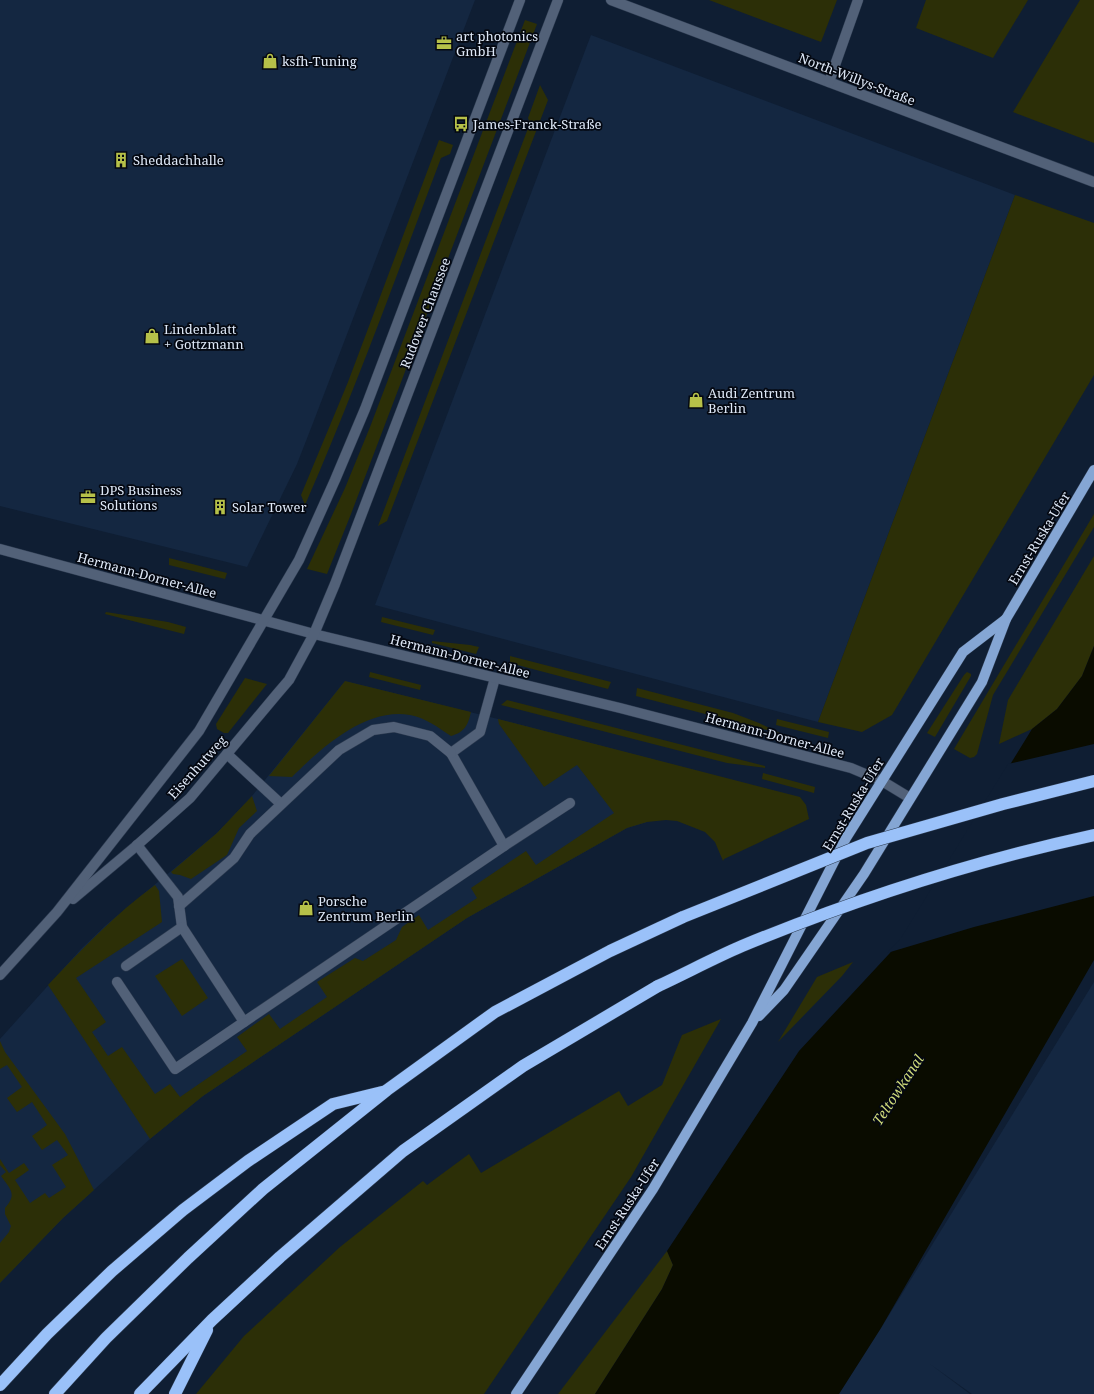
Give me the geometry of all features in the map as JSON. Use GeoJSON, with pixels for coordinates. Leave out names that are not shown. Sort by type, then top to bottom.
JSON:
{"type":"FeatureCollection","features":[{"type":"Feature","properties":{"kind":"highway"},"geometry":{"type":"LineString","coordinates":[[55,1394],[106,1338],[205,1242],[263,1189],[387,1090],[496,1012],[610,951],[683,917],[867,843],[1004,804],[1094,782]]}},
{"type":"Feature","properties":{"kind":"highway"},"geometry":{"type":"LineString","coordinates":[[140,1394],[212,1320],[280,1257],[403,1151],[523,1066],[658,986],[742,947],[868,898],[1005,856],[1094,835]]}},
{"type":"Feature","properties":{"kind":"highway"},"geometry":{"type":"LineString","coordinates":[[0,1385],[47,1334],[112,1271],[195,1201],[248,1161],[333,1104],[387,1090]]}},
{"type":"Feature","properties":{"kind":"highway"},"geometry":{"type":"LineString","coordinates":[[175,1394],[212,1320]]}},
{"type":"Feature","properties":{"kind":"main road","name":"Ernst-Ruska-Ufer"},"geometry":{"type":"LineString","coordinates":[[752,1023],[784,990],[864,874],[982,682],[1006,619],[1094,470]]}},
{"type":"Feature","properties":{"kind":"main road","name":"Ernst-Ruska-Ufer"},"geometry":{"type":"LineString","coordinates":[[516,1394],[653,1189],[752,1023],[846,838],[963,652],[1006,619]]}},
{"type":"Feature","properties":{"kind":"street","name":"Rudower Chaussee"},"geometry":{"type":"LineString","coordinates":[[264,620],[299,560],[365,409],[520,0]]}},
{"type":"Feature","properties":{"kind":"street","name":"Rudower Chaussee"},"geometry":{"type":"LineString","coordinates":[[314,634],[338,576],[558,0]]}},
{"type":"Feature","properties":{"kind":"street","name":"North-Willys-Straße"},"geometry":{"type":"LineString","coordinates":[[612,0],[1094,182]]}},
{"type":"Feature","properties":{"kind":"street"},"geometry":{"type":"LineString","coordinates":[[829,82],[858,0]]}},
{"type":"Feature","properties":{"kind":"street","name":"Hermann-Dorner-Allee"},"geometry":{"type":"LineString","coordinates":[[0,549],[314,634],[620,708],[851,768],[882,781],[910,798]]}},
{"type":"Feature","properties":{"kind":"street","name":"Eisenhutweg"},"geometry":{"type":"LineString","coordinates":[[0,975],[57,912],[199,731],[264,620]]}},
{"type":"Feature","properties":{"kind":"street","name":"Eisenhutweg"},"geometry":{"type":"LineString","coordinates":[[57,912],[190,798],[289,680],[314,634]]}},
{"type":"Feature","properties":{"kind":"street"},"geometry":{"type":"LineString","coordinates":[[451,753],[480,732],[495,678]]}},
{"type":"Feature","properties":{"kind":"street"},"geometry":{"type":"LineString","coordinates":[[179,906],[234,858],[250,834],[339,750],[373,730],[394,727],[430,736],[451,753],[504,846]]}},
{"type":"Feature","properties":{"kind":"street"},"geometry":{"type":"LineString","coordinates":[[227,754],[281,804]]}},
{"type":"Feature","properties":{"kind":"street"},"geometry":{"type":"LineString","coordinates":[[117,982],[175,1069],[570,803]]}},
{"type":"Feature","properties":{"kind":"street"},"geometry":{"type":"LineString","coordinates":[[137,845],[178,897],[182,927],[244,1022]]}},
{"type":"Feature","properties":{"kind":"street"},"geometry":{"type":"LineString","coordinates":[[126,966],[182,927]]}},
{"type":"Feature","properties":{"kind":"shaded area"},"geometry":{"type":"Polygon","coordinates":[[[0,0],[475,0],[297,464],[247,567],[0,506],[0,0]]]}},
{"type":"Feature","properties":{"kind":"shaded area","name":"Audi Zentrum Berlin"},"geometry":{"type":"Polygon","coordinates":[[[591,35],[1015,195],[818,722],[375,605],[591,35]]]}},
{"type":"Feature","properties":{"kind":"shaded area","name":"Porsche Zentrum Berlin"},"geometry":{"type":"Polygon","coordinates":[[[345,681],[709,774],[647,822],[627,828],[467,918],[203,1096],[150,1139],[63,1218],[0,1283],[0,1039],[81,949],[106,925],[217,833],[252,796],[345,681]]]}},
{"type":"Feature","properties":{"kind":"shaded area"},"geometry":{"type":"Polygon","coordinates":[[[1094,982],[1094,1394],[972,1394],[930,1364],[970,1394],[839,1394],[881,1328],[1094,982]]]}},
{"type":"Feature","properties":{"kind":"green space"},"geometry":{"type":"Polygon","coordinates":[[[709,0],[837,0],[821,42],[709,0]]]}},
{"type":"Feature","properties":{"kind":"green space"},"geometry":{"type":"Polygon","coordinates":[[[926,0],[1028,0],[993,58],[916,28],[926,0]]]}},
{"type":"Feature","properties":{"kind":"green space"},"geometry":{"type":"Polygon","coordinates":[[[1080,0],[1094,0],[1094,143],[1013,112],[1080,0]]]}},
{"type":"Feature","properties":{"kind":"green space"},"geometry":{"type":"Polygon","coordinates":[[[525,20],[537,24],[351,514],[327,574],[307,569],[345,488],[370,427],[525,20]]]}},
{"type":"Feature","properties":{"kind":"green space"},"geometry":{"type":"Polygon","coordinates":[[[540,85],[548,100],[387,521],[378,526],[530,123],[528,118],[540,85]]]}},
{"type":"Feature","properties":{"kind":"green space"},"geometry":{"type":"Polygon","coordinates":[[[439,140],[453,145],[450,154],[441,158],[358,376],[305,505],[301,495],[348,382],[439,140]]]}},
{"type":"Feature","properties":{"kind":"green space"},"geometry":{"type":"Polygon","coordinates":[[[1015,195],[1094,223],[1094,375],[892,715],[862,732],[818,722],[1015,195]]]}},
{"type":"Feature","properties":{"kind":"green space"},"geometry":{"type":"Polygon","coordinates":[[[1094,514],[1094,527],[993,695],[977,754],[970,758],[954,749],[1094,514]]]}},
{"type":"Feature","properties":{"kind":"green space"},"geometry":{"type":"Polygon","coordinates":[[[1094,556],[1094,646],[1082,676],[1057,709],[1032,729],[999,744],[1008,700],[1094,556]]]}},
{"type":"Feature","properties":{"kind":"green space"},"geometry":{"type":"Polygon","coordinates":[[[169,558],[227,573],[225,579],[169,565],[169,558]]]}},
{"type":"Feature","properties":{"kind":"green space"},"geometry":{"type":"Polygon","coordinates":[[[106,612],[168,622],[186,627],[184,634],[105,614],[106,612]]]}},
{"type":"Feature","properties":{"kind":"green space"},"geometry":{"type":"Polygon","coordinates":[[[382,617],[435,630],[433,635],[381,622],[382,617]]]}},
{"type":"Feature","properties":{"kind":"green space"},"geometry":{"type":"Polygon","coordinates":[[[432,641],[479,647],[476,654],[432,643],[432,641]]]}},
{"type":"Feature","properties":{"kind":"green space"},"geometry":{"type":"Polygon","coordinates":[[[510,656],[611,682],[608,689],[510,663],[510,656]]]}},
{"type":"Feature","properties":{"kind":"green space"},"geometry":{"type":"Polygon","coordinates":[[[370,672],[421,685],[420,690],[369,677],[370,672]]]}},
{"type":"Feature","properties":{"kind":"green space"},"geometry":{"type":"Polygon","coordinates":[[[967,672],[971,674],[971,676],[935,737],[927,733],[964,675],[967,672]]]}},
{"type":"Feature","properties":{"kind":"green space"},"geometry":{"type":"Polygon","coordinates":[[[245,678],[267,684],[228,733],[224,733],[217,729],[216,724],[245,678]]]}},
{"type":"Feature","properties":{"kind":"green space"},"geometry":{"type":"Polygon","coordinates":[[[345,681],[471,712],[470,717],[463,730],[451,736],[431,723],[415,716],[393,714],[377,717],[361,723],[345,732],[316,754],[292,777],[269,776],[345,681]]]}},
{"type":"Feature","properties":{"kind":"green space"},"geometry":{"type":"Polygon","coordinates":[[[637,688],[733,713],[782,734],[636,696],[637,688]]]}},
{"type":"Feature","properties":{"kind":"green space"},"geometry":{"type":"Polygon","coordinates":[[[507,700],[765,766],[765,768],[727,763],[501,705],[507,700]]]}},
{"type":"Feature","properties":{"kind":"green space"},"geometry":{"type":"Polygon","coordinates":[[[498,719],[800,797],[806,805],[809,819],[724,859],[723,861],[715,842],[705,832],[677,821],[666,820],[647,822],[627,828],[467,918],[203,1096],[150,1139],[48,985],[86,945],[126,908],[155,885],[159,891],[162,922],[76,978],[106,1022],[92,1032],[108,1056],[122,1047],[155,1094],[170,1084],[180,1097],[247,1051],[237,1037],[269,1014],[280,1029],[327,997],[317,982],[355,958],[363,961],[396,940],[402,927],[419,915],[428,930],[477,898],[471,888],[526,851],[536,865],[614,813],[577,765],[544,787],[499,724],[498,719]]]}},
{"type":"Feature","properties":{"kind":"green space"},"geometry":{"type":"Polygon","coordinates":[[[777,719],[829,732],[828,738],[776,725],[777,719]]]}},
{"type":"Feature","properties":{"kind":"green space"},"geometry":{"type":"Polygon","coordinates":[[[763,773],[815,787],[814,793],[762,779],[763,773]]]}},
{"type":"Feature","properties":{"kind":"green space"},"geometry":{"type":"Polygon","coordinates":[[[252,796],[257,811],[239,828],[227,855],[191,879],[173,874],[171,872],[217,833],[252,796]]]}},
{"type":"Feature","properties":{"kind":"green space"},"geometry":{"type":"Polygon","coordinates":[[[182,959],[208,998],[182,1016],[155,976],[182,959]]]}},
{"type":"Feature","properties":{"kind":"green space"},"geometry":{"type":"Polygon","coordinates":[[[853,962],[842,976],[778,1042],[817,977],[853,962]]]}},
{"type":"Feature","properties":{"kind":"green space"},"geometry":{"type":"Polygon","coordinates":[[[721,1019],[631,1177],[484,1394],[196,1394],[244,1336],[340,1247],[423,1181],[427,1185],[469,1154],[481,1173],[619,1091],[628,1106],[662,1085],[682,1035],[721,1019]]]}},
{"type":"Feature","properties":{"kind":"green space"},"geometry":{"type":"Polygon","coordinates":[[[0,1041],[5,1052],[65,1134],[94,1190],[63,1218],[0,1283],[0,1243],[9,1232],[11,1226],[5,1214],[5,1208],[12,1195],[10,1189],[1,1176],[6,1172],[0,1165],[0,1159],[9,1173],[24,1163],[29,1170],[15,1180],[30,1203],[45,1193],[49,1198],[66,1187],[52,1165],[68,1155],[57,1140],[42,1150],[32,1136],[47,1125],[32,1102],[17,1112],[7,1098],[22,1087],[7,1065],[0,1069],[0,1041]]]}},
{"type":"Feature","properties":{"kind":"green space"},"geometry":{"type":"Polygon","coordinates":[[[667,1251],[673,1265],[662,1289],[595,1394],[558,1394],[667,1251]]]}},
{"type":"Feature","properties":{"kind":"water","name":"Teltowkanal"},"geometry":{"type":"Polygon","coordinates":[[[1094,646],[1094,960],[881,1328],[839,1394],[595,1394],[662,1289],[673,1265],[667,1251],[799,1051],[902,940],[1032,729],[1057,709],[1082,676],[1094,646]]]}},
{"type":"Feature","properties":{"kind":"pier"},"geometry":{"type":"Polygon","coordinates":[[[1094,744],[1094,896],[974,927],[887,953],[901,938],[1008,764],[1094,744]]]}},
{"type":"Feature","properties":{"kind":"place","name":"art photonics GmbH"},"geometry":{"type":"Point","coordinates":[444,43]}},
{"type":"Feature","properties":{"kind":"place","name":"ksfh-Tuning"},"geometry":{"type":"Point","coordinates":[270,61]}},
{"type":"Feature","properties":{"kind":"place","name":"James-Franck-Straße"},"geometry":{"type":"Point","coordinates":[461,124]}},
{"type":"Feature","properties":{"kind":"place","name":"Sheddachhalle"},"geometry":{"type":"Point","coordinates":[121,160]}},
{"type":"Feature","properties":{"kind":"place","name":"Lindenblatt + Gottzmann"},"geometry":{"type":"Point","coordinates":[152,336]}},
{"type":"Feature","properties":{"kind":"place","name":"Audi Zentrum Berlin"},"geometry":{"type":"Point","coordinates":[696,400]}},
{"type":"Feature","properties":{"kind":"place","name":"DPS Business Solutions"},"geometry":{"type":"Point","coordinates":[88,497]}},
{"type":"Feature","properties":{"kind":"place","name":"Solar Tower"},"geometry":{"type":"Point","coordinates":[220,507]}},
{"type":"Feature","properties":{"kind":"place","name":"Porsche Zentrum Berlin"},"geometry":{"type":"Point","coordinates":[306,908]}}]}
